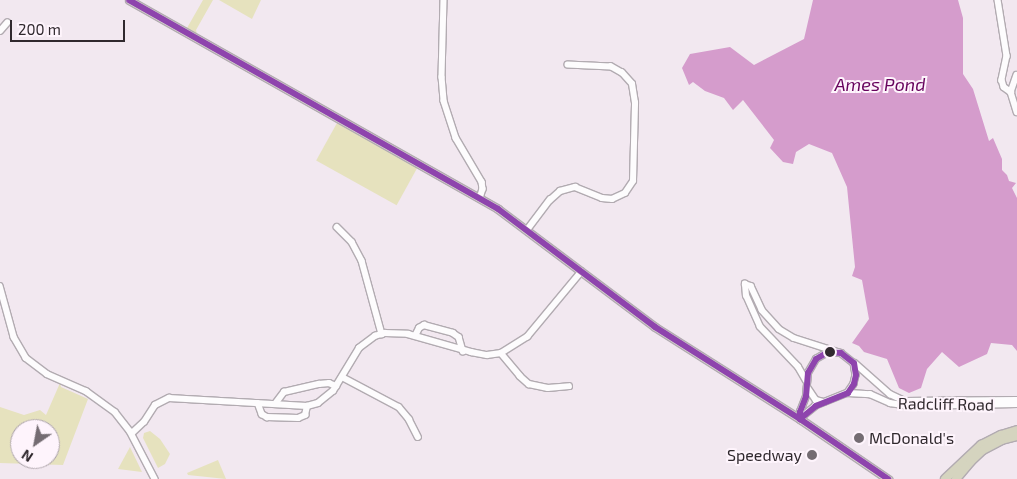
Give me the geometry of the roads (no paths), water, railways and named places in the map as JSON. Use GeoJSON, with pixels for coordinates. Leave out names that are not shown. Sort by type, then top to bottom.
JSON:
{"type":"FeatureCollection","features":[{"type":"Feature","properties":{"kind":"highway"},"geometry":{"type":"LineString","coordinates":[[945,479],[981,445],[1001,435],[1017,430]]}},
{"type":"Feature","properties":{"kind":"highway"},"geometry":{"type":"LineString","coordinates":[[956,479],[983,450],[1002,440],[1017,436]]}},
{"type":"Feature","properties":{"kind":"main road"},"geometry":{"type":"LineString","coordinates":[[129,0],[480,199],[527,230],[665,334],[800,419],[888,479]]}},
{"type":"Feature","properties":{"kind":"street"},"geometry":{"type":"LineString","coordinates":[[444,0],[442,77],[444,101],[456,138],[482,182],[483,189],[480,199]]}},
{"type":"Feature","properties":{"kind":"street"},"geometry":{"type":"LineString","coordinates":[[998,0],[1007,56],[1002,80],[1004,87],[1011,92]]}},
{"type":"Feature","properties":{"kind":"street"},"geometry":{"type":"LineString","coordinates":[[0,31],[7,23]]}},
{"type":"Feature","properties":{"kind":"street"},"geometry":{"type":"LineString","coordinates":[[527,230],[560,191],[575,187],[602,198],[612,199],[625,193],[634,178],[635,103],[632,84],[622,73],[611,67],[568,65]]}},
{"type":"Feature","properties":{"kind":"street"},"geometry":{"type":"LineString","coordinates":[[1017,75],[1011,92],[1017,112]]}},
{"type":"Feature","properties":{"kind":"street"},"geometry":{"type":"LineString","coordinates":[[337,227],[352,242],[362,261],[382,334]]}},
{"type":"Feature","properties":{"kind":"street"},"geometry":{"type":"LineString","coordinates":[[132,434],[144,422],[152,407],[169,398],[307,406],[322,401],[336,386],[361,346],[382,334],[397,332],[463,351],[487,355],[501,353],[527,337],[581,272]]}},
{"type":"Feature","properties":{"kind":"street"},"geometry":{"type":"LineString","coordinates":[[800,419],[810,409],[848,393],[856,380],[854,363],[841,353],[794,338],[779,329],[762,310],[751,286],[745,284],[746,296],[760,328],[798,367],[814,397],[824,402]]}},
{"type":"Feature","properties":{"kind":"street"},"geometry":{"type":"LineString","coordinates":[[0,286],[14,337],[26,358],[47,374],[86,391],[116,412],[132,434],[156,479]]}},
{"type":"Feature","properties":{"kind":"street"},"geometry":{"type":"LineString","coordinates":[[415,336],[419,328],[424,325],[453,333],[459,337],[463,351]]}},
{"type":"Feature","properties":{"kind":"street"},"geometry":{"type":"LineString","coordinates":[[800,419],[810,367],[820,355],[831,352],[841,353]]}},
{"type":"Feature","properties":{"kind":"street"},"geometry":{"type":"LineString","coordinates":[[501,353],[529,384],[548,388],[569,386]]}},
{"type":"Feature","properties":{"kind":"street","name":"Radcliff Road"},"geometry":{"type":"LineString","coordinates":[[854,363],[890,394],[905,401],[1007,402],[1017,404]]}},
{"type":"Feature","properties":{"kind":"street"},"geometry":{"type":"LineString","coordinates":[[342,377],[399,407],[409,419],[418,437]]}},
{"type":"Feature","properties":{"kind":"street"},"geometry":{"type":"LineString","coordinates":[[275,404],[284,392],[320,384],[329,383],[336,386]]}},
{"type":"Feature","properties":{"kind":"street","name":"Radcliff Road"},"geometry":{"type":"LineString","coordinates":[[848,393],[870,394],[890,403],[908,406],[1017,400]]}},
{"type":"Feature","properties":{"kind":"street"},"geometry":{"type":"LineString","coordinates":[[258,403],[262,414],[267,417],[298,418],[304,414],[307,406]]}},
{"type":"Feature","properties":{"kind":"water","name":"Ames Pond"},"geometry":{"type":"Polygon","coordinates":[[[813,0],[958,0],[963,18],[963,74],[973,89],[989,141],[993,138],[1002,159],[1002,170],[1007,175],[1009,181],[1016,183],[1012,188],[1017,198],[1017,351],[1012,345],[991,343],[987,354],[959,367],[942,352],[927,369],[921,388],[909,393],[899,388],[887,359],[864,352],[859,346],[852,343],[869,319],[862,280],[852,276],[855,267],[847,187],[832,153],[809,144],[796,152],[793,164],[783,162],[770,148],[774,140],[743,100],[733,110],[724,98],[705,91],[693,82],[689,85],[682,68],[690,54],[730,47],[754,65],[804,39],[813,0]]]}},
{"type":"Feature","properties":{"kind":"place","name":"McDonald's"},"geometry":{"type":"Point","coordinates":[859,438]}},
{"type":"Feature","properties":{"kind":"place","name":"Speedway"},"geometry":{"type":"Point","coordinates":[812,455]}}]}
